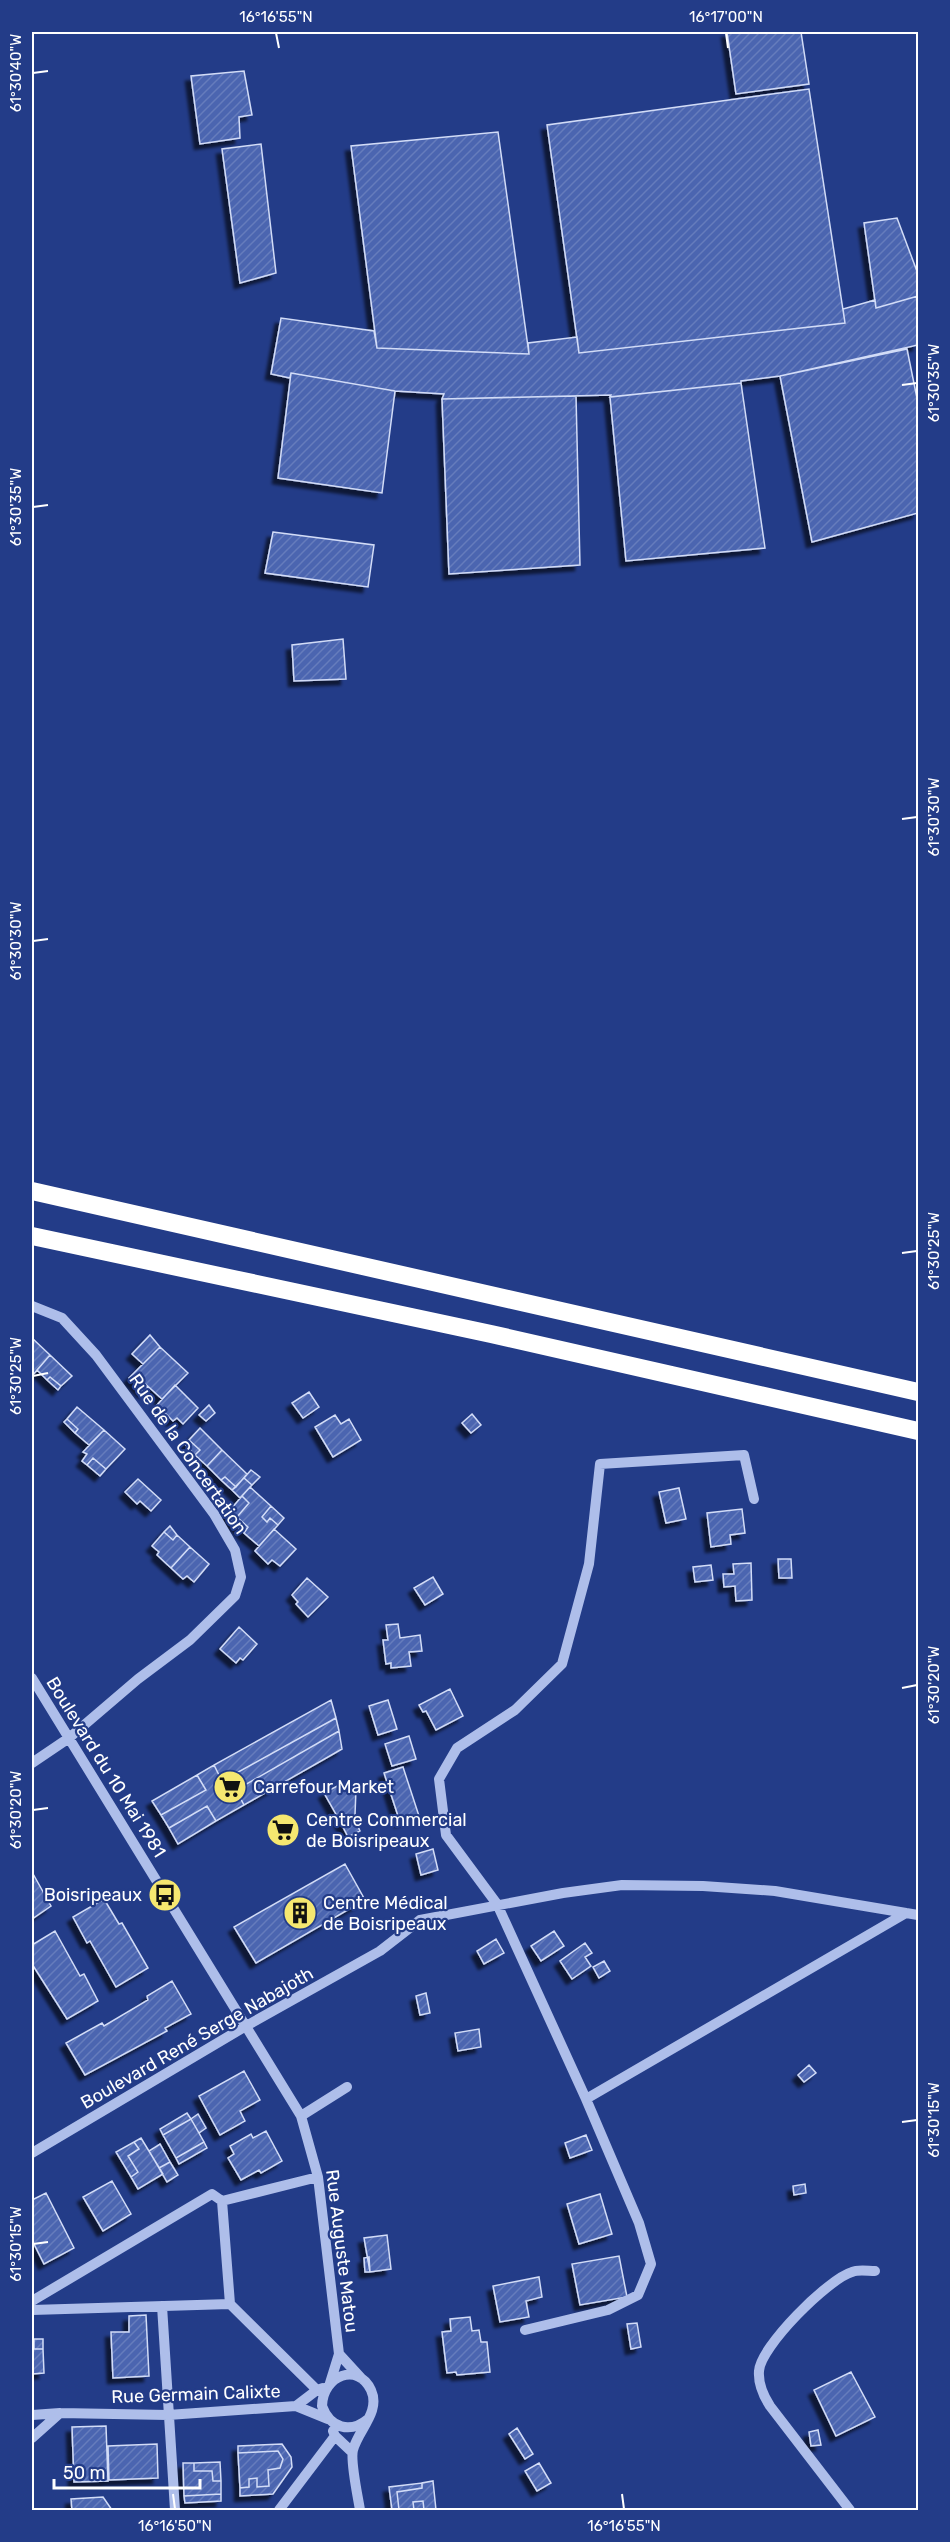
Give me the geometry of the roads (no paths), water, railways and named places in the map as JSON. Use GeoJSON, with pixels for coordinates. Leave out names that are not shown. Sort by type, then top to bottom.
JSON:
{"type":"FeatureCollection","features":[{"type":"Feature","properties":{"kind":"highway"},"geometry":{"type":"LineString","coordinates":[[32,1191],[918,1392]]}},
{"type":"Feature","properties":{"kind":"highway"},"geometry":{"type":"LineString","coordinates":[[32,1236],[490,1334],[918,1431]]}},
{"type":"Feature","properties":{"kind":"street","name":"Rue de la Concertation"},"geometry":{"type":"LineString","coordinates":[[32,1306],[62,1318],[96,1355],[214,1514],[235,1550],[240,1576],[235,1596],[189,1640],[138,1679],[69,1738],[32,1763]]}},
{"type":"Feature","properties":{"kind":"street"},"geometry":{"type":"LineString","coordinates":[[525,2330],[608,2310],[638,2295],[651,2264],[639,2223],[586,2099],[497,1904],[446,1835],[439,1779],[457,1748],[515,1710],[562,1664],[589,1564],[600,1464],[744,1455],[754,1499]]}},
{"type":"Feature","properties":{"kind":"street","name":"Boulevard du 10 Mai 1981"},"geometry":{"type":"LineString","coordinates":[[32,1678],[246,2026]]}},
{"type":"Feature","properties":{"kind":"street","name":"Boulevard René Serge Nabajoth"},"geometry":{"type":"LineString","coordinates":[[32,2153],[246,2026],[381,1951],[420,1920],[497,1904],[622,1885],[703,1886],[775,1891],[918,1915]]}},
{"type":"Feature","properties":{"kind":"street"},"geometry":{"type":"LineString","coordinates":[[586,2099],[906,1913]]}},
{"type":"Feature","properties":{"kind":"street","name":"Rue Auguste Matou"},"geometry":{"type":"LineString","coordinates":[[246,2026],[301,2116],[318,2177],[339,2354],[324,2387]]}},
{"type":"Feature","properties":{"kind":"street"},"geometry":{"type":"LineString","coordinates":[[301,2116],[347,2087]]}},
{"type":"Feature","properties":{"kind":"street"},"geometry":{"type":"LineString","coordinates":[[32,2301],[212,2194],[222,2201],[318,2177]]}},
{"type":"Feature","properties":{"kind":"street"},"geometry":{"type":"LineString","coordinates":[[222,2201],[230,2304]]}},
{"type":"Feature","properties":{"kind":"street"},"geometry":{"type":"LineString","coordinates":[[850,2511],[762,2394],[758,2369],[764,2352],[816,2296],[840,2277],[854,2271],[875,2271]]}},
{"type":"Feature","properties":{"kind":"street"},"geometry":{"type":"LineString","coordinates":[[32,2310],[230,2304],[324,2387]]}},
{"type":"Feature","properties":{"kind":"street"},"geometry":{"type":"LineString","coordinates":[[162,2306],[175,2511]]}},
{"type":"Feature","properties":{"kind":"street","name":"Rue Auguste Matou"},"geometry":{"type":"LineString","coordinates":[[339,2354],[362,2380]]}},
{"type":"Feature","properties":{"kind":"street"},"geometry":{"type":"LineString","coordinates":[[324,2387],[342,2376],[353,2376],[362,2380],[370,2388],[374,2398],[373,2409],[352,2452],[360,2511]]}},
{"type":"Feature","properties":{"kind":"street"},"geometry":{"type":"LineString","coordinates":[[324,2387],[322,2406],[335,2436],[352,2452]]}},
{"type":"Feature","properties":{"kind":"street","name":"Rue Germain Calixte"},"geometry":{"type":"LineString","coordinates":[[296,2406],[324,2387]]}},
{"type":"Feature","properties":{"kind":"street","name":"Rue Germain Calixte"},"geometry":{"type":"LineString","coordinates":[[32,2415],[60,2413],[168,2415],[296,2406],[330,2420]]}},
{"type":"Feature","properties":{"kind":"street"},"geometry":{"type":"LineString","coordinates":[[32,2438],[60,2413]]}},
{"type":"Feature","properties":{"kind":"street"},"geometry":{"type":"LineString","coordinates":[[330,2420],[340,2427],[350,2428],[368,2419]]}},
{"type":"Feature","properties":{"kind":"street"},"geometry":{"type":"LineString","coordinates":[[279,2511],[335,2436]]}},
{"type":"Feature","properties":{"kind":"place","name":"Carrefour Market"},"geometry":{"type":"Point","coordinates":[230,1787]}},
{"type":"Feature","properties":{"kind":"place","name":"Centre Commercial de Boisripeaux"},"geometry":{"type":"Point","coordinates":[283,1830]}},
{"type":"Feature","properties":{"kind":"place","name":"Boisripeaux"},"geometry":{"type":"Point","coordinates":[165,1895]}},
{"type":"Feature","properties":{"kind":"place","name":"Centre Médical de Boisripeaux"},"geometry":{"type":"Point","coordinates":[300,1913]}}]}
